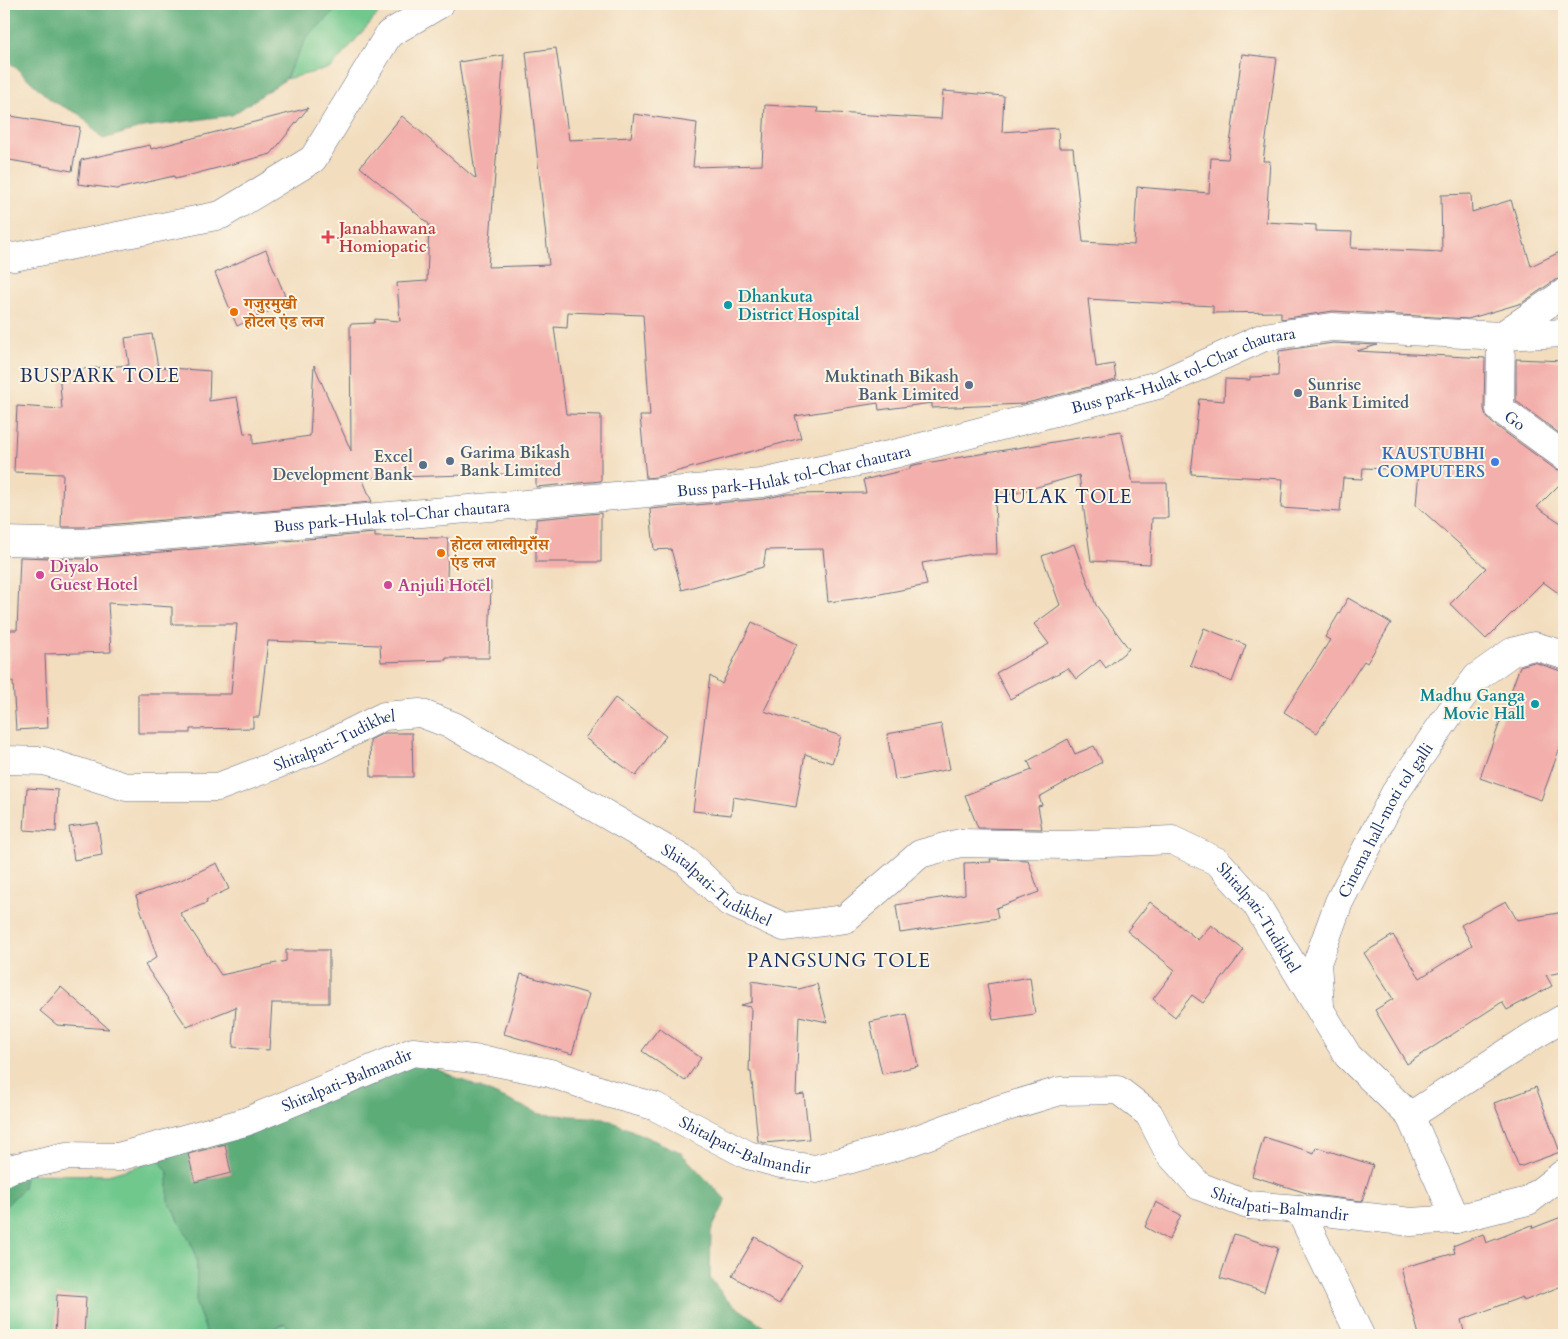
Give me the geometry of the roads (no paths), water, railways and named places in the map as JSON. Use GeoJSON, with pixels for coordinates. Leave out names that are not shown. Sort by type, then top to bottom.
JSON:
{"type":"FeatureCollection","features":[{"type":"Feature","properties":{"kind":"street"},"geometry":{"type":"LineString","coordinates":[[4,255],[14,257],[221,215],[313,159],[389,34],[440,4]]}},
{"type":"Feature","properties":{"kind":"street"},"geometry":{"type":"LineString","coordinates":[[1501,336],[1564,293]]}},
{"type":"Feature","properties":{"kind":"street","name":"Buss park-Hulak tol-Char chautara"},"geometry":{"type":"LineString","coordinates":[[4,541],[82,543],[762,483],[898,453],[1158,385],[1264,337],[1332,327],[1501,336],[1564,334]]}},
{"type":"Feature","properties":{"kind":"street","name":"Go"},"geometry":{"type":"LineString","coordinates":[[1501,336],[1500,409],[1564,456]]}},
{"type":"Feature","properties":{"kind":"street","name":"Cinema hall-moti tol galli"},"geometry":{"type":"LineString","coordinates":[[1320,1010],[1317,963],[1339,902],[1395,793],[1428,745],[1476,677],[1512,652],[1534,646],[1564,656]]}},
{"type":"Feature","properties":{"kind":"street","name":"Shitalpati-Tudikhel"},"geometry":{"type":"LineString","coordinates":[[4,760],[44,761],[126,787],[218,787],[318,749],[384,716],[420,712],[454,726],[686,861],[729,902],[784,927],[845,919],[920,854],[960,843],[1064,845],[1172,840],[1218,862],[1256,904],[1348,1056],[1410,1116]]}},
{"type":"Feature","properties":{"kind":"street"},"geometry":{"type":"LineString","coordinates":[[1456,1219],[1410,1116],[1564,1018]]}},
{"type":"Feature","properties":{"kind":"street","name":"Shitalpati-Balmandir"},"geometry":{"type":"LineString","coordinates":[[4,1172],[13,1168],[67,1156],[118,1157],[246,1122],[413,1052],[490,1062],[550,1073],[610,1094],[654,1106],[748,1155],[781,1164],[816,1169],[901,1145],[1060,1091],[1118,1090],[1149,1114],[1169,1153],[1200,1186],[1248,1205],[1411,1222],[1456,1219],[1528,1201],[1564,1173]]}},
{"type":"Feature","properties":{"kind":"street"},"geometry":{"type":"LineString","coordinates":[[1299,1209],[1360,1335]]}},
{"type":"Feature","properties":{"kind":"place","name":"Janabhawana Homiopatic"},"geometry":{"type":"Point","coordinates":[328,237]}},
{"type":"Feature","properties":{"kind":"place","name":"Dhankuta District Hospital"},"geometry":{"type":"Point","coordinates":[728,305]}},
{"type":"Feature","properties":{"kind":"place","name":"गजुरमुखी होटल एंड लज"},"geometry":{"type":"Point","coordinates":[234,312]}},
{"type":"Feature","properties":{"kind":"place","name":"Muktinath Bikash Bank Limited"},"geometry":{"type":"Point","coordinates":[969,385]}},
{"type":"Feature","properties":{"kind":"place","name":"Sunrise Bank Limited"},"geometry":{"type":"Point","coordinates":[1298,393]}},
{"type":"Feature","properties":{"kind":"place","name":"Garima Bikash Bank Limited"},"geometry":{"type":"Point","coordinates":[450,461]}},
{"type":"Feature","properties":{"kind":"place","name":"KAUSTUBHI COMPUTERS"},"geometry":{"type":"Point","coordinates":[1495,462]}},
{"type":"Feature","properties":{"kind":"place","name":"Excel Development Bank"},"geometry":{"type":"Point","coordinates":[423,465]}},
{"type":"Feature","properties":{"kind":"place","name":"होटल लालीगुराँस एंड लज"},"geometry":{"type":"Point","coordinates":[441,553]}},
{"type":"Feature","properties":{"kind":"place","name":"Diyalo Guest Hotel"},"geometry":{"type":"Point","coordinates":[40,575]}},
{"type":"Feature","properties":{"kind":"place","name":"Anjuli Hotel"},"geometry":{"type":"Point","coordinates":[388,585]}},
{"type":"Feature","properties":{"kind":"place","name":"Madhu Ganga Movie Hall"},"geometry":{"type":"Point","coordinates":[1535,704]}},
{"type":"Feature","properties":{"kind":"district","name":"BUSPARK TOLE"},"geometry":{"type":"Point","coordinates":[100,375]}},
{"type":"Feature","properties":{"kind":"district","name":"HULAK TOLE"},"geometry":{"type":"Point","coordinates":[1063,496]}},
{"type":"Feature","properties":{"kind":"district","name":"PANGSUNG TOLE"},"geometry":{"type":"Point","coordinates":[839,960]}}]}
